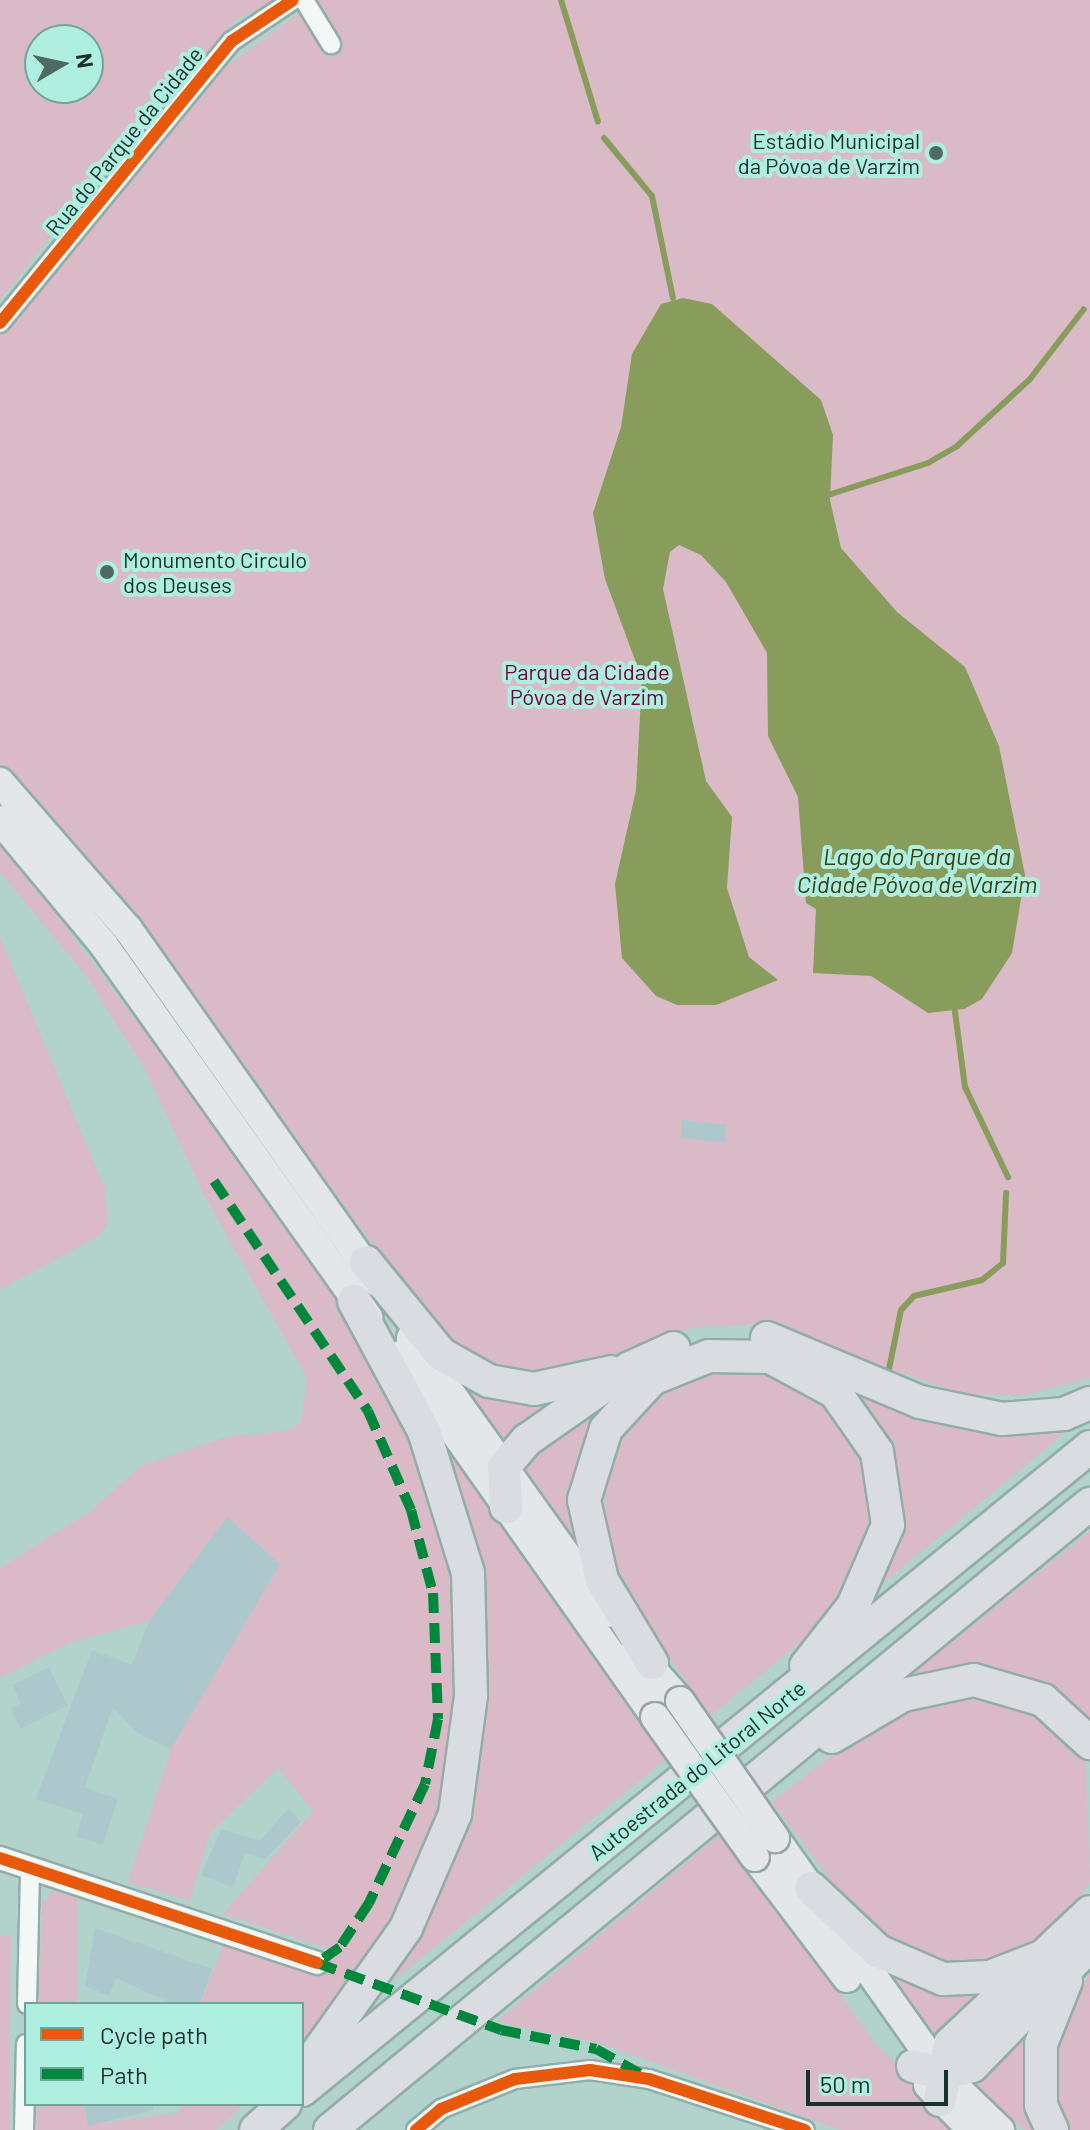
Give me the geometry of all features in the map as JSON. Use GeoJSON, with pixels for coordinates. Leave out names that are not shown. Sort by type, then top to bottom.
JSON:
{"type":"FeatureCollection","features":[{"type":"Feature","properties":{"kind":"highway"},"geometry":{"type":"LineString","coordinates":[[366,1262],[441,1354],[489,1381],[534,1389],[630,1368]]}},
{"type":"Feature","properties":{"kind":"highway"},"geometry":{"type":"LineString","coordinates":[[304,2071],[406,1928],[455,1814],[471,1695],[468,1573],[424,1431],[354,1301]]}},
{"type":"Feature","properties":{"kind":"highway"},"geometry":{"type":"LineString","coordinates":[[506,1507],[504,1467],[527,1440],[630,1368],[661,1352],[740,1334],[780,1339],[920,1402],[1002,1419],[1064,1414],[1090,1403]]}},
{"type":"Feature","properties":{"kind":"highway"},"geometry":{"type":"LineString","coordinates":[[652,1663],[602,1580],[584,1500],[606,1429],[652,1379],[709,1356],[770,1357],[835,1392],[877,1452],[888,1525],[853,1606],[786,1698]]}},
{"type":"Feature","properties":{"kind":"highway","name":"Autoestrada do Litoral Norte"},"geometry":{"type":"LineString","coordinates":[[304,2088],[1090,1447]]}},
{"type":"Feature","properties":{"kind":"highway","name":"Autoestrada do Litoral Norte"},"geometry":{"type":"LineString","coordinates":[[330,2130],[1090,1504]]}},
{"type":"Feature","properties":{"kind":"highway"},"geometry":{"type":"LineString","coordinates":[[782,1759],[903,1695],[974,1680],[1043,1700],[1090,1743]]}},
{"type":"Feature","properties":{"kind":"highway"},"geometry":{"type":"LineString","coordinates":[[811,1888],[878,1951],[943,1979],[990,1977],[1060,1962]]}},
{"type":"Feature","properties":{"kind":"highway"},"geometry":{"type":"LineString","coordinates":[[1052,2130],[1041,2105],[1041,2044],[1060,1962],[1090,1912]]}},
{"type":"Feature","properties":{"kind":"highway"},"geometry":{"type":"LineString","coordinates":[[932,2080],[950,2044],[1060,1962],[1090,1945]]}},
{"type":"Feature","properties":{"kind":"highway"},"geometry":{"type":"LineString","coordinates":[[256,2130],[283,2106]]}},
{"type":"Feature","properties":{"kind":"main road"},"geometry":{"type":"LineString","coordinates":[[0,782],[128,929],[366,1262],[504,1467],[635,1651],[652,1663],[680,1701],[765,1848],[811,1888],[932,2080],[1000,2130]]}},
{"type":"Feature","properties":{"kind":"main road"},"geometry":{"type":"LineString","coordinates":[[0,820],[103,944],[354,1301],[392,1342],[655,1717],[765,1848],[932,2080],[972,2130]]}},
{"type":"Feature","properties":{"kind":"street","name":"Rua do Parque da Cidade"},"geometry":{"type":"LineString","coordinates":[[0,323],[232,41],[293,0]]}},
{"type":"Feature","properties":{"kind":"street"},"geometry":{"type":"LineString","coordinates":[[304,0],[331,44]]}},
{"type":"Feature","properties":{"kind":"street"},"geometry":{"type":"LineString","coordinates":[[0,1858],[317,1963]]}},
{"type":"Feature","properties":{"kind":"street"},"geometry":{"type":"LineString","coordinates":[[27,2002],[30,1867]]}},
{"type":"Feature","properties":{"kind":"street"},"geometry":{"type":"LineString","coordinates":[[416,2130],[441,2109],[515,2079],[590,2070],[649,2079],[805,2130]]}},
{"type":"Feature","properties":{"kind":"street"},"geometry":{"type":"LineString","coordinates":[[24,2130],[25,2106]]}},
{"type":"Feature","properties":{"kind":"green space"},"geometry":{"type":"Polygon","coordinates":[[[0,0],[277,0],[237,19],[133,133],[0,300],[0,0]]]}},
{"type":"Feature","properties":{"kind":"green space","name":"Parque da Cidade Póvoa de Varzim"},"geometry":{"type":"Polygon","coordinates":[[[317,0],[1090,0],[1090,1378],[1022,1396],[963,1394],[760,1324],[696,1327],[544,1377],[491,1369],[448,1348],[116,893],[0,766],[0,335],[219,72],[317,0]]]}},
{"type":"Feature","properties":{"kind":"green space"},"geometry":{"type":"Polygon","coordinates":[[[0,840],[215,1125],[342,1309],[410,1425],[459,1586],[463,1655],[451,1784],[412,1897],[354,1990],[304,2044],[304,2002],[201,2002],[223,1946],[320,1977],[327,1948],[223,1914],[313,1811],[278,1768],[210,1833],[190,1901],[128,1882],[171,1749],[227,1517],[149,1621],[71,1642],[0,1678],[0,1568],[88,1513],[141,1466],[225,1437],[288,1431],[301,1422],[307,1378],[204,1195],[147,1073],[87,977],[0,872],[0,840]]]}},
{"type":"Feature","properties":{"kind":"green space"},"geometry":{"type":"Polygon","coordinates":[[[0,937],[105,1189],[108,1223],[99,1236],[0,1290],[0,937]]]}},
{"type":"Feature","properties":{"kind":"green space"},"geometry":{"type":"Polygon","coordinates":[[[744,1342],[788,1350],[933,1415],[1006,1427],[1078,1422],[876,1589],[895,1537],[897,1487],[880,1431],[863,1404],[825,1371],[786,1353],[744,1345],[702,1349],[636,1379],[604,1412],[580,1473],[577,1548],[520,1468],[529,1448],[663,1360],[701,1347],[744,1342]]]}},
{"type":"Feature","properties":{"kind":"green space"},"geometry":{"type":"Polygon","coordinates":[[[760,1368],[830,1404],[862,1449],[874,1512],[856,1581],[818,1628],[710,1716],[647,1625],[609,1553],[603,1476],[633,1419],[662,1390],[701,1373],[760,1368]]]}},
{"type":"Feature","properties":{"kind":"green space"},"geometry":{"type":"Polygon","coordinates":[[[460,1381],[566,1394],[506,1446],[460,1381]]]}},
{"type":"Feature","properties":{"kind":"green space"},"geometry":{"type":"Polygon","coordinates":[[[431,1419],[670,1756],[372,1998],[462,1828],[481,1747],[482,1595],[431,1419]]]}},
{"type":"Feature","properties":{"kind":"green space"},"geometry":{"type":"Polygon","coordinates":[[[1090,1531],[1090,1725],[1018,1675],[968,1667],[914,1673],[1090,1531]]]}},
{"type":"Feature","properties":{"kind":"green space"},"geometry":{"type":"Polygon","coordinates":[[[965,1692],[1031,1707],[1066,1734],[1086,1764],[1090,1881],[1063,1925],[1033,1945],[997,1961],[960,1963],[925,1958],[860,1919],[772,1802],[882,1716],[965,1692]]]}},
{"type":"Feature","properties":{"kind":"green space"},"geometry":{"type":"Polygon","coordinates":[[[724,1831],[872,2039],[957,2130],[841,2130],[599,2043],[496,2022],[724,1831]]]}},
{"type":"Feature","properties":{"kind":"green space"},"geometry":{"type":"Polygon","coordinates":[[[52,1891],[77,1898],[77,2002],[39,2002],[42,1905],[52,1891]]]}},
{"type":"Feature","properties":{"kind":"green space"},"geometry":{"type":"Polygon","coordinates":[[[0,1936],[11,1936],[9,2130],[0,2130],[0,1936]]]}},
{"type":"Feature","properties":{"kind":"green space"},"geometry":{"type":"Polygon","coordinates":[[[873,1963],[995,1984],[936,2047],[873,1963]]]}},
{"type":"Feature","properties":{"kind":"green space"},"geometry":{"type":"Polygon","coordinates":[[[1090,1971],[1090,2130],[1067,2130],[1055,2093],[1055,2050],[1090,1971]]]}},
{"type":"Feature","properties":{"kind":"green space"},"geometry":{"type":"Polygon","coordinates":[[[1033,2022],[1042,2130],[1024,2130],[969,2080],[1033,2022]]]}},
{"type":"Feature","properties":{"kind":"green space"},"geometry":{"type":"Polygon","coordinates":[[[37,2106],[84,2106],[88,2125],[179,2113],[180,2106],[242,2106],[216,2130],[36,2130],[37,2106]]]}},
{"type":"Feature","properties":{"kind":"water","name":"Lago do Parque da Cidade Póvoa de Varzim"},"geometry":{"type":"Polygon","coordinates":[[[683,298],[712,304],[821,400],[833,435],[830,500],[841,548],[897,612],[965,667],[999,746],[1025,875],[1012,953],[982,999],[964,1009],[928,1013],[871,976],[813,973],[816,909],[806,903],[798,797],[768,736],[767,653],[726,582],[701,555],[679,545],[670,552],[663,589],[706,781],[732,817],[727,888],[749,957],[778,980],[716,1005],[677,1005],[656,996],[622,958],[615,884],[636,790],[642,679],[605,579],[593,513],[621,427],[632,354],[661,304],[683,298]]]}},
{"type":"Feature","properties":{"kind":"building"},"geometry":{"type":"Polygon","coordinates":[[[682,1120],[727,1125],[725,1143],[680,1138],[682,1120]]]}},
{"type":"Feature","properties":{"kind":"building"},"geometry":{"type":"Polygon","coordinates":[[[227,1517],[280,1564],[171,1749],[137,1733],[113,1707],[85,1787],[118,1799],[103,1845],[76,1836],[83,1814],[36,1799],[92,1650],[132,1665],[149,1621],[227,1517]]]}},
{"type":"Feature","properties":{"kind":"building"},"geometry":{"type":"Polygon","coordinates":[[[49,1667],[68,1705],[20,1729],[11,1708],[21,1703],[12,1685],[49,1667]]]}},
{"type":"Feature","properties":{"kind":"building"},"geometry":{"type":"Polygon","coordinates":[[[288,1808],[301,1822],[265,1859],[245,1853],[233,1887],[201,1875],[221,1829],[260,1841],[288,1808]]]}},
{"type":"Feature","properties":{"kind":"building"},"geometry":{"type":"Polygon","coordinates":[[[95,1928],[212,1969],[201,2002],[169,2002],[116,1978],[109,1996],[85,1986],[95,1928]]]}},
{"type":"Feature","properties":{"kind":"building"},"geometry":{"type":"Polygon","coordinates":[[[84,2106],[153,2106],[153,2110],[88,2126],[84,2106]]]}},
{"type":"Feature","properties":{"kind":"waterway"},"geometry":{"type":"LineString","coordinates":[[561,0],[598,122]]}},
{"type":"Feature","properties":{"kind":"waterway"},"geometry":{"type":"LineString","coordinates":[[604,138],[652,196],[673,298]]}},
{"type":"Feature","properties":{"kind":"waterway"},"geometry":{"type":"LineString","coordinates":[[831,494],[928,463],[957,446],[1030,379],[1084,309]]}},
{"type":"Feature","properties":{"kind":"waterway"},"geometry":{"type":"LineString","coordinates":[[955,1012],[965,1087],[1008,1177]]}},
{"type":"Feature","properties":{"kind":"waterway"},"geometry":{"type":"LineString","coordinates":[[889,1369],[901,1310],[914,1296],[982,1280],[1003,1263],[1006,1193]]}},
{"type":"Feature","properties":{"kind":"marked path"},"geometry":{"type":"LineString","coordinates":[[214,1181],[368,1411],[411,1510],[433,1593],[438,1719],[425,1784],[369,1903],[340,1947],[317,1963]]}},
{"type":"Feature","properties":{"kind":"marked path"},"geometry":{"type":"LineString","coordinates":[[317,1963],[501,2030],[596,2049],[641,2074]]}},
{"type":"Feature","properties":{"kind":"cycle path"},"geometry":{"type":"LineString","coordinates":[[0,323],[232,41],[293,0]]}},
{"type":"Feature","properties":{"kind":"cycle path"},"geometry":{"type":"LineString","coordinates":[[0,1858],[317,1963]]}},
{"type":"Feature","properties":{"kind":"cycle path"},"geometry":{"type":"LineString","coordinates":[[416,2130],[441,2109],[515,2079],[590,2070],[649,2079],[805,2130]]}},
{"type":"Feature","properties":{"kind":"place","name":"Estádio Municipal da Póvoa de Varzim"},"geometry":{"type":"Point","coordinates":[936,153]}},
{"type":"Feature","properties":{"kind":"place","name":"Monumento Circulo dos Deuses"},"geometry":{"type":"Point","coordinates":[107,572]}}]}
